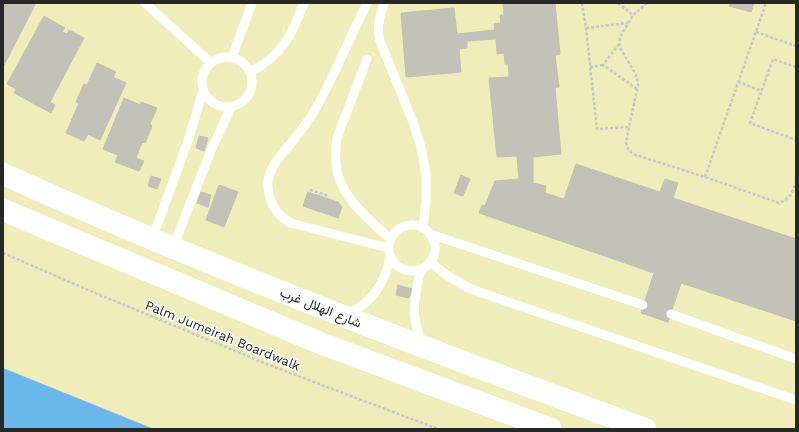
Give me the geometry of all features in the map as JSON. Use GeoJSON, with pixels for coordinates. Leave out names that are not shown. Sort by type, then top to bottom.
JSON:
{"type":"FeatureCollection","features":[{"type":"Feature","properties":{"kind":"main road","name":"شارع الهلال غرب"},"geometry":{"type":"LineString","coordinates":[[3,174],[152,239],[339,315],[644,429]]}},
{"type":"Feature","properties":{"kind":"main road"},"geometry":{"type":"LineString","coordinates":[[3,210],[320,343],[551,429]]}},
{"type":"Feature","properties":{"kind":"lane"},"geometry":{"type":"LineString","coordinates":[[145,3],[211,63]]}},
{"type":"Feature","properties":{"kind":"lane"},"geometry":{"type":"LineString","coordinates":[[232,57],[252,3]]}},
{"type":"Feature","properties":{"kind":"lane"},"geometry":{"type":"LineString","coordinates":[[250,72],[263,65],[283,47],[290,36],[304,3]]}},
{"type":"Feature","properties":{"kind":"lane"},"geometry":{"type":"LineString","coordinates":[[367,3],[323,95],[311,116],[297,137],[277,160],[271,170],[268,182],[269,194],[273,206],[280,215],[290,223],[390,248]]}},
{"type":"Feature","properties":{"kind":"lane"},"geometry":{"type":"LineString","coordinates":[[384,3],[378,22],[378,34],[413,122],[421,147],[425,167],[426,201],[423,228]]}},
{"type":"Feature","properties":{"kind":"lane"},"geometry":{"type":"LineString","coordinates":[[232,57],[240,60],[246,65],[253,83],[252,89],[246,100],[231,108],[224,108],[217,106],[206,97],[201,84],[202,76],[205,69],[217,58],[232,57]]}},
{"type":"Feature","properties":{"kind":"lane"},"geometry":{"type":"LineString","coordinates":[[367,59],[337,138],[335,151],[339,177],[351,201],[390,248],[396,265],[403,270],[412,271],[421,269],[430,262],[434,253],[434,243],[430,234]]}},
{"type":"Feature","properties":{"kind":"lane"},"geometry":{"type":"LineString","coordinates":[[152,239],[188,141],[203,91]]}},
{"type":"Feature","properties":{"kind":"lane"},"geometry":{"type":"LineString","coordinates":[[173,247],[212,148],[231,108]]}},
{"type":"Feature","properties":{"kind":"lane"},"geometry":{"type":"LineString","coordinates":[[339,315],[356,310],[370,300],[380,286],[386,272],[390,248],[396,231],[404,226],[414,225],[423,228],[430,234],[643,305]]}},
{"type":"Feature","properties":{"kind":"lane"},"geometry":{"type":"LineString","coordinates":[[430,262],[452,280],[465,287],[796,400]]}},
{"type":"Feature","properties":{"kind":"lane"},"geometry":{"type":"LineString","coordinates":[[421,269],[414,303],[414,320],[423,347]]}},
{"type":"Feature","properties":{"kind":"lane"},"geometry":{"type":"LineString","coordinates":[[671,314],[796,358]]}},
{"type":"Feature","properties":{"kind":"path"},"geometry":{"type":"LineString","coordinates":[[582,3],[586,28],[596,129],[629,127]]}},
{"type":"Feature","properties":{"kind":"path"},"geometry":{"type":"LineString","coordinates":[[618,3],[633,15]]}},
{"type":"Feature","properties":{"kind":"path"},"geometry":{"type":"LineString","coordinates":[[603,66],[619,44],[620,37],[633,15],[647,3]]}},
{"type":"Feature","properties":{"kind":"path"},"geometry":{"type":"LineString","coordinates":[[705,177],[766,3]]}},
{"type":"Feature","properties":{"kind":"path"},"geometry":{"type":"LineString","coordinates":[[586,28],[628,23]]}},
{"type":"Feature","properties":{"kind":"path"},"geometry":{"type":"LineString","coordinates":[[756,32],[796,46]]}},
{"type":"Feature","properties":{"kind":"path"},"geometry":{"type":"LineString","coordinates":[[619,44],[636,75],[638,84],[626,142],[630,153],[779,203],[789,198],[796,182]]}},
{"type":"Feature","properties":{"kind":"path"},"geometry":{"type":"LineString","coordinates":[[796,67],[773,59],[750,123],[796,140]]}},
{"type":"Feature","properties":{"kind":"path"},"geometry":{"type":"LineString","coordinates":[[590,67],[603,66],[637,89]]}},
{"type":"Feature","properties":{"kind":"path"},"geometry":{"type":"LineString","coordinates":[[738,82],[762,90]]}},
{"type":"Feature","properties":{"kind":"path","name":"Palm Jumeirah Boardwalk"},"geometry":{"type":"LineString","coordinates":[[3,253],[254,359],[438,429]]}},
{"type":"Feature","properties":{"kind":"sand"},"geometry":{"type":"Polygon","coordinates":[[[3,3],[796,3],[796,429],[154,429],[3,368],[3,3]]]}},
{"type":"Feature","properties":{"kind":"water"},"geometry":{"type":"Polygon","coordinates":[[[3,368],[154,429],[3,429],[3,368]]]}},
{"type":"Feature","properties":{"kind":"building"},"geometry":{"type":"Polygon","coordinates":[[[3,3],[16,3],[20,5],[21,3],[32,3],[35,5],[3,67],[3,3]]]}},
{"type":"Feature","properties":{"kind":"building"},"geometry":{"type":"Polygon","coordinates":[[[503,3],[555,3],[560,54],[555,55],[559,87],[555,88],[561,154],[533,157],[533,183],[546,186],[545,193],[564,199],[576,164],[660,192],[665,179],[678,183],[673,198],[796,239],[796,321],[681,283],[668,322],[641,313],[654,273],[479,213],[482,205],[485,206],[495,181],[519,179],[517,156],[497,157],[489,78],[509,77],[508,64],[505,64],[504,53],[497,54],[496,39],[467,41],[467,48],[459,49],[461,72],[406,77],[401,13],[454,8],[457,34],[495,30],[494,24],[501,23],[500,15],[504,15],[503,3]]]}},
{"type":"Feature","properties":{"kind":"building"},"geometry":{"type":"Polygon","coordinates":[[[730,3],[754,3],[751,12],[729,6],[730,3]]]}},
{"type":"Feature","properties":{"kind":"building"},"geometry":{"type":"Polygon","coordinates":[[[44,16],[65,28],[62,32],[67,34],[69,30],[84,38],[50,102],[55,105],[51,113],[14,93],[16,89],[7,84],[44,16]]]}},
{"type":"Feature","properties":{"kind":"building"},"geometry":{"type":"Polygon","coordinates":[[[97,63],[116,72],[113,77],[126,83],[100,140],[88,134],[84,141],[66,133],[79,103],[76,102],[84,84],[87,85],[97,63]]]}},
{"type":"Feature","properties":{"kind":"building"},"geometry":{"type":"Polygon","coordinates":[[[124,98],[140,105],[141,102],[157,108],[150,124],[152,126],[145,143],[142,142],[136,158],[144,161],[139,171],[115,162],[118,155],[103,149],[124,98]]]}},
{"type":"Feature","properties":{"kind":"building"},"geometry":{"type":"Polygon","coordinates":[[[199,136],[208,138],[204,151],[196,148],[199,136]]]}},
{"type":"Feature","properties":{"kind":"building"},"geometry":{"type":"Polygon","coordinates":[[[461,175],[470,179],[463,196],[454,193],[461,175]]]}},
{"type":"Feature","properties":{"kind":"building"},"geometry":{"type":"Polygon","coordinates":[[[151,176],[161,179],[157,189],[148,186],[151,176]]]}},
{"type":"Feature","properties":{"kind":"building"},"geometry":{"type":"Polygon","coordinates":[[[219,185],[238,192],[224,227],[206,220],[219,185]]]}},
{"type":"Feature","properties":{"kind":"building"},"geometry":{"type":"Polygon","coordinates":[[[201,192],[211,195],[208,207],[197,203],[201,192]]]}},
{"type":"Feature","properties":{"kind":"building"},"geometry":{"type":"Polygon","coordinates":[[[308,192],[338,202],[342,207],[338,218],[303,206],[308,192]]]}},
{"type":"Feature","properties":{"kind":"building"},"geometry":{"type":"Polygon","coordinates":[[[398,285],[412,289],[409,298],[396,295],[398,285]]]}}]}
